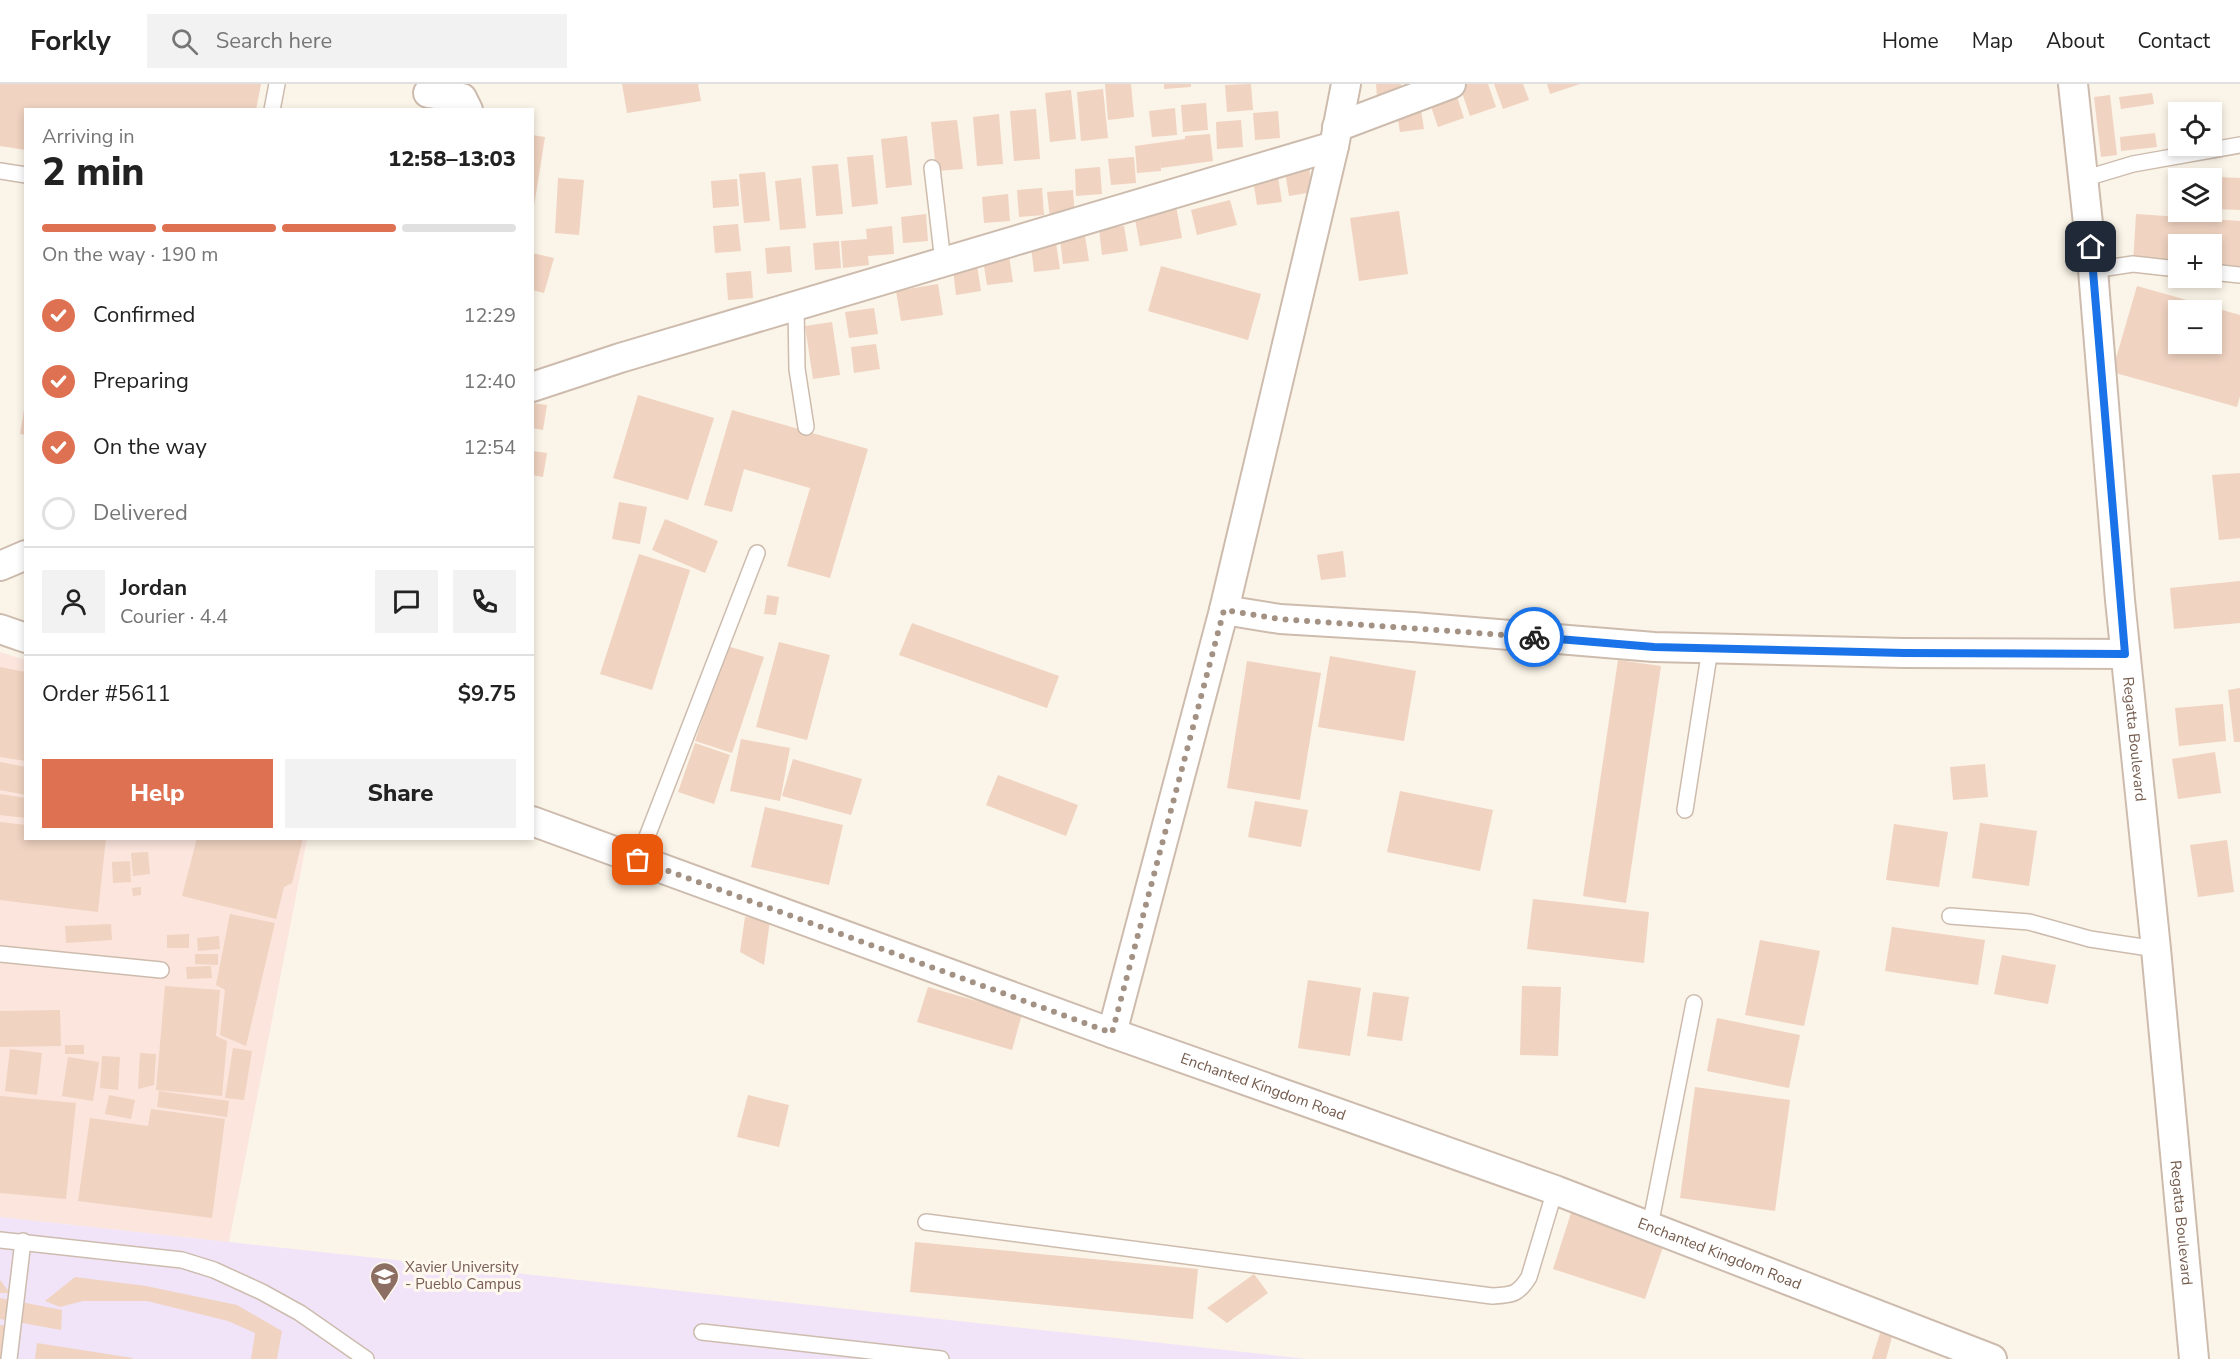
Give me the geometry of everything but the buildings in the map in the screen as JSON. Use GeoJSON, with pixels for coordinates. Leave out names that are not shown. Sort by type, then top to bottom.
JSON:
{"type":"FeatureCollection","features":[{"type":"Feature","properties":{"kind":"street"},"geometry":{"type":"LineString","coordinates":[[1112,1033],[1224,610],[1336,137],[1346,84]]}},
{"type":"Feature","properties":{"kind":"street"},"geometry":{"type":"LineString","coordinates":[[534,386],[620,358],[943,262],[1336,137],[1451,84]]}},
{"type":"Feature","properties":{"kind":"street","name":"Regatta Boulevard"},"geometry":{"type":"LineString","coordinates":[[2073,84],[2093,270],[2125,654],[2156,949],[2194,1359]]}},
{"type":"Feature","properties":{"kind":"street"},"geometry":{"type":"LineString","coordinates":[[428,93],[462,98],[467,108]]}},
{"type":"Feature","properties":{"kind":"street"},"geometry":{"type":"LineString","coordinates":[[0,566],[24,556]]}},
{"type":"Feature","properties":{"kind":"street"},"geometry":{"type":"LineString","coordinates":[[1224,610],[1280,619],[1413,627],[1654,647],[1893,653],[2125,654]]}},
{"type":"Feature","properties":{"kind":"street"},"geometry":{"type":"LineString","coordinates":[[0,629],[24,637]]}},
{"type":"Feature","properties":{"kind":"street","name":"Enchanted Kingdom Road"},"geometry":{"type":"LineString","coordinates":[[534,822],[1112,1033],[1555,1190],[1992,1359]]}},
{"type":"Feature","properties":{"kind":"lane"},"geometry":{"type":"LineString","coordinates":[[272,108],[277,84]]}},
{"type":"Feature","properties":{"kind":"lane"},"geometry":{"type":"LineString","coordinates":[[2083,179],[2133,164],[2240,145]]}},
{"type":"Feature","properties":{"kind":"lane"},"geometry":{"type":"LineString","coordinates":[[932,168],[943,262]]}},
{"type":"Feature","properties":{"kind":"lane"},"geometry":{"type":"LineString","coordinates":[[0,171],[24,175]]}},
{"type":"Feature","properties":{"kind":"lane"},"geometry":{"type":"LineString","coordinates":[[2093,270],[2133,264],[2168,268]]}},
{"type":"Feature","properties":{"kind":"lane"},"geometry":{"type":"LineString","coordinates":[[2222,273],[2240,275]]}},
{"type":"Feature","properties":{"kind":"lane"},"geometry":{"type":"LineString","coordinates":[[796,306],[797,369],[806,428]]}},
{"type":"Feature","properties":{"kind":"lane"},"geometry":{"type":"LineString","coordinates":[[638,860],[757,553]]}},
{"type":"Feature","properties":{"kind":"lane"},"geometry":{"type":"LineString","coordinates":[[1685,810],[1710,649]]}},
{"type":"Feature","properties":{"kind":"lane"},"geometry":{"type":"LineString","coordinates":[[1950,916],[2029,922],[2090,939],[2156,949]]}},
{"type":"Feature","properties":{"kind":"lane"},"geometry":{"type":"LineString","coordinates":[[0,954],[161,970]]}},
{"type":"Feature","properties":{"kind":"lane"},"geometry":{"type":"LineString","coordinates":[[1650,1226],[1694,1003]]}},
{"type":"Feature","properties":{"kind":"lane"},"geometry":{"type":"LineString","coordinates":[[926,1222],[1492,1296],[1510,1295],[1521,1290],[1529,1277],[1555,1190]]}},
{"type":"Feature","properties":{"kind":"lane"},"geometry":{"type":"LineString","coordinates":[[0,1240],[182,1260],[214,1270],[300,1313],[366,1359]]}},
{"type":"Feature","properties":{"kind":"lane"},"geometry":{"type":"LineString","coordinates":[[9,1359],[23,1241]]}},
{"type":"Feature","properties":{"kind":"lane"},"geometry":{"type":"LineString","coordinates":[[702,1332],[941,1359]]}},
{"type":"Feature","properties":{"kind":"shaded area"},"geometry":{"type":"Polygon","coordinates":[[[0,652],[24,660],[24,840],[307,840],[229,1242],[0,1217],[0,652]]]}},
{"type":"Feature","properties":{"kind":"shaded area","name":"Xavier University - Pueblo Campus"},"geometry":{"type":"Polygon","coordinates":[[[0,1217],[229,1242],[1308,1359],[0,1359],[0,1217]]]}},
{"type":"Feature","properties":{"kind":"way so far"},"geometry":{"type":"LineString","coordinates":[[638,860],[1112,1033],[1224,610],[1280,619],[1534,637]]}},
{"type":"Feature","properties":{"kind":"place","name":"Xavier University - Pueblo Campus"},"geometry":{"type":"Point","coordinates":[384,1302]}},
{"type":"Feature","properties":{"kind":"route"},"geometry":{"type":"LineString","coordinates":[[1534,637],[1654,647],[1904,653],[2125,654],[2091,247]]}}]}
